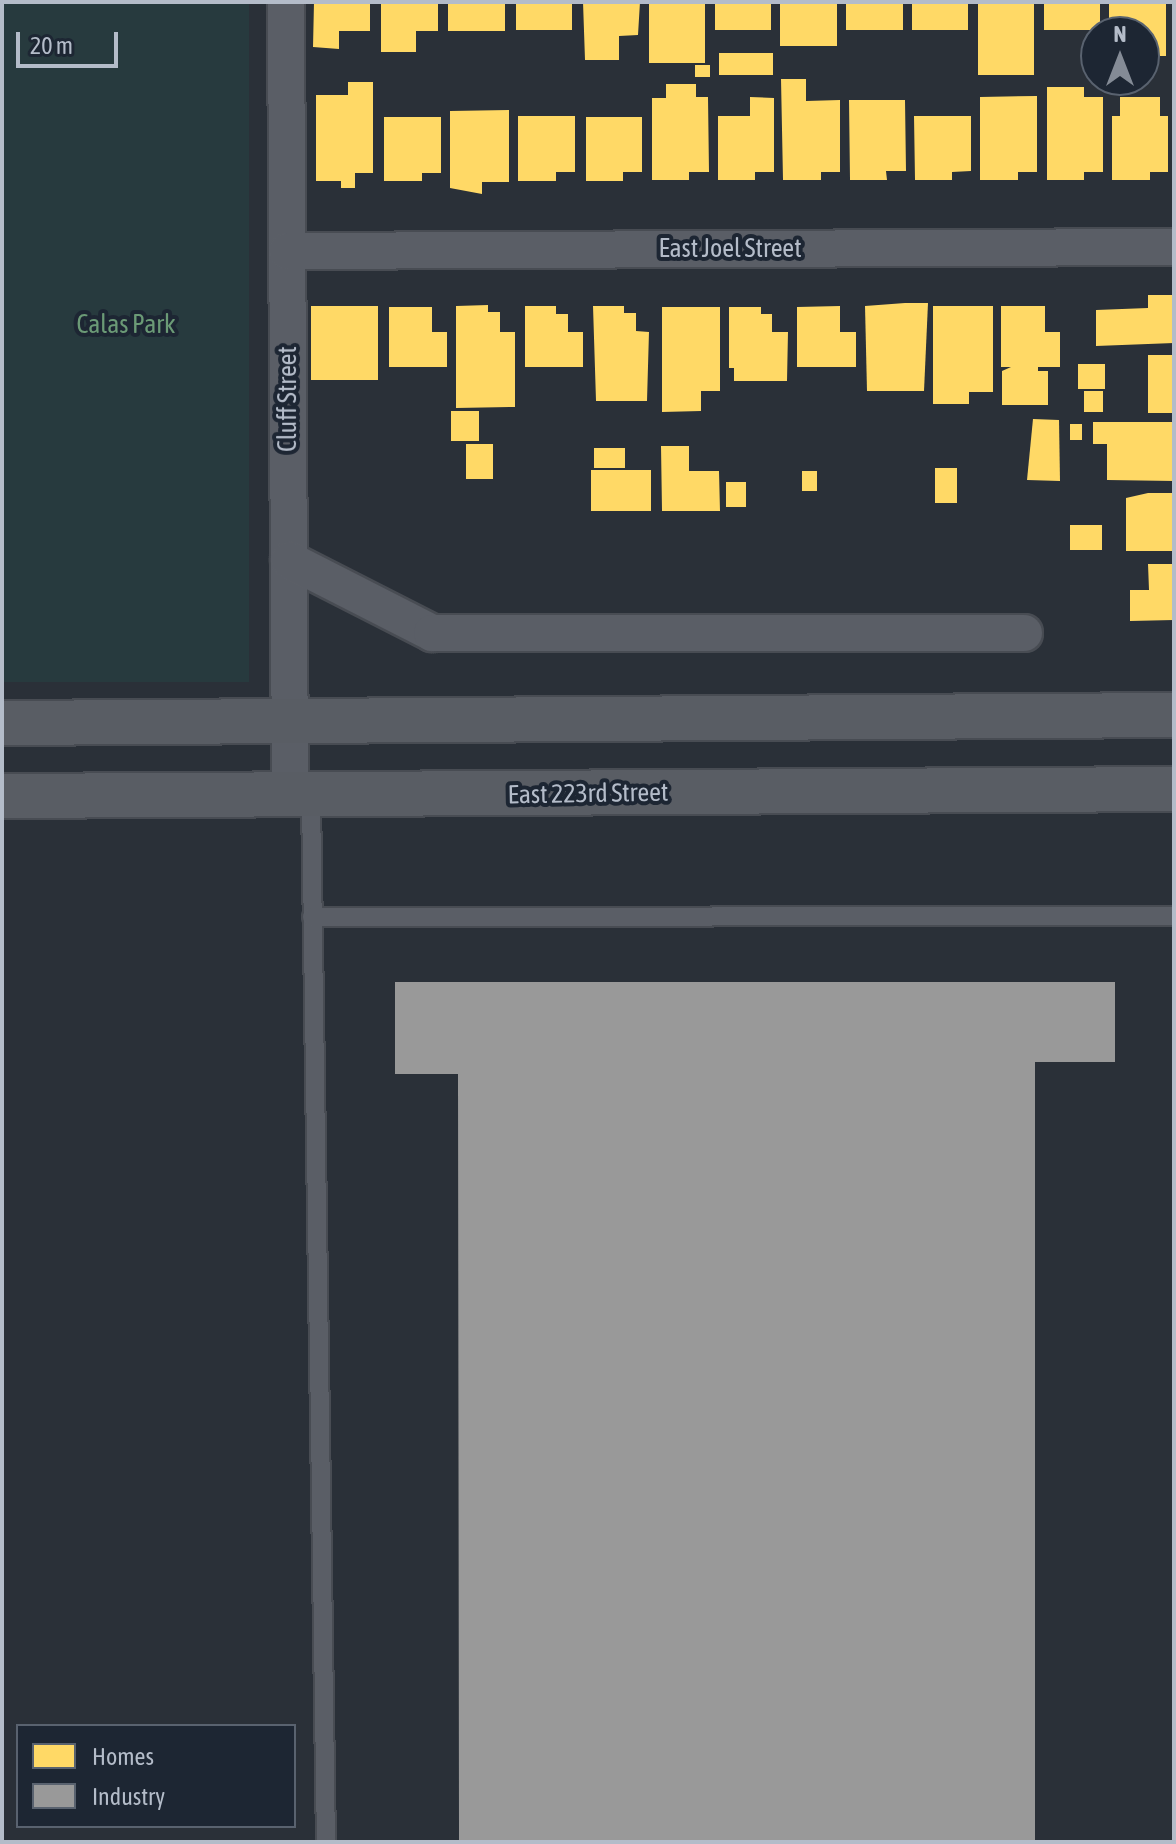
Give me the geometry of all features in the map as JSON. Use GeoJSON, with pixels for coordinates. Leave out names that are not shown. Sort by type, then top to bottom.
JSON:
{"type":"FeatureCollection","features":[{"type":"Feature","properties":{"kind":"main road"},"geometry":{"type":"LineString","coordinates":[[2,723],[1174,715]]}},
{"type":"Feature","properties":{"kind":"main road","name":"East 223rd Street"},"geometry":{"type":"LineString","coordinates":[[2,796],[301,797],[1174,789]]}},
{"type":"Feature","properties":{"kind":"street","name":"Cluff Street"},"geometry":{"type":"LineString","coordinates":[[286,2],[290,722],[301,797]]}},
{"type":"Feature","properties":{"kind":"street","name":"East Joel Street"},"geometry":{"type":"LineString","coordinates":[[287,251],[1174,247]]}},
{"type":"Feature","properties":{"kind":"street"},"geometry":{"type":"LineString","coordinates":[[289,560],[432,633],[1024,633]]}},
{"type":"Feature","properties":{"kind":"lane"},"geometry":{"type":"LineString","coordinates":[[301,797],[312,917],[326,1842]]}},
{"type":"Feature","properties":{"kind":"lane"},"geometry":{"type":"LineString","coordinates":[[312,917],[1174,916]]}},
{"type":"Feature","properties":{"kind":"green space","name":"Calas Park"},"geometry":{"type":"Polygon","coordinates":[[[2,2],[249,2],[249,682],[2,682],[2,2]]]}},
{"type":"Feature","properties":{"kind":"building: Homes"},"geometry":{"type":"Polygon","coordinates":[[[314,2],[370,2],[370,31],[339,31],[339,49],[313,47],[314,2]]]}},
{"type":"Feature","properties":{"kind":"building: Homes"},"geometry":{"type":"Polygon","coordinates":[[[381,2],[438,2],[438,31],[416,31],[416,52],[381,52],[381,2]]]}},
{"type":"Feature","properties":{"kind":"building: Homes"},"geometry":{"type":"Polygon","coordinates":[[[448,2],[505,2],[505,31],[448,31],[448,2]]]}},
{"type":"Feature","properties":{"kind":"building: Homes"},"geometry":{"type":"Polygon","coordinates":[[[516,2],[572,2],[572,30],[516,30],[516,2]]]}},
{"type":"Feature","properties":{"kind":"building: Homes"},"geometry":{"type":"Polygon","coordinates":[[[583,2],[640,2],[638,35],[619,36],[619,60],[585,60],[583,2]]]}},
{"type":"Feature","properties":{"kind":"building: Homes"},"geometry":{"type":"Polygon","coordinates":[[[649,2],[705,2],[705,63],[649,63],[649,2]]]}},
{"type":"Feature","properties":{"kind":"building: Homes"},"geometry":{"type":"Polygon","coordinates":[[[715,2],[771,2],[771,30],[715,30],[715,2]]]}},
{"type":"Feature","properties":{"kind":"building: Homes"},"geometry":{"type":"Polygon","coordinates":[[[780,2],[837,2],[837,46],[780,46],[780,2]]]}},
{"type":"Feature","properties":{"kind":"building: Homes"},"geometry":{"type":"Polygon","coordinates":[[[846,2],[903,2],[903,30],[846,30],[846,2]]]}},
{"type":"Feature","properties":{"kind":"building: Homes"},"geometry":{"type":"Polygon","coordinates":[[[912,2],[968,2],[968,30],[912,30],[912,2]]]}},
{"type":"Feature","properties":{"kind":"building: Homes"},"geometry":{"type":"Polygon","coordinates":[[[978,2],[1034,2],[1034,75],[978,75],[978,2]]]}},
{"type":"Feature","properties":{"kind":"building: Homes"},"geometry":{"type":"Polygon","coordinates":[[[1044,2],[1100,2],[1100,16],[1080,16],[1080,30],[1044,30],[1044,2]]]}},
{"type":"Feature","properties":{"kind":"building: Homes"},"geometry":{"type":"Polygon","coordinates":[[[1109,2],[1166,2],[1166,56],[1160,56],[1160,16],[1109,16],[1109,2]]]}},
{"type":"Feature","properties":{"kind":"building: Homes"},"geometry":{"type":"Polygon","coordinates":[[[719,53],[773,53],[773,75],[719,75],[719,53]]]}},
{"type":"Feature","properties":{"kind":"building: Homes"},"geometry":{"type":"Polygon","coordinates":[[[695,65],[710,65],[710,77],[695,77],[695,65]]]}},
{"type":"Feature","properties":{"kind":"building: Homes"},"geometry":{"type":"Polygon","coordinates":[[[781,79],[806,79],[806,101],[840,100],[840,172],[821,172],[821,180],[783,180],[781,79]]]}},
{"type":"Feature","properties":{"kind":"building: Homes"},"geometry":{"type":"Polygon","coordinates":[[[348,82],[373,82],[373,173],[355,173],[355,188],[341,188],[341,181],[316,181],[316,95],[348,95],[348,82]]]}},
{"type":"Feature","properties":{"kind":"building: Homes"},"geometry":{"type":"Polygon","coordinates":[[[666,84],[696,84],[696,97],[708,97],[709,172],[689,172],[689,180],[652,180],[652,98],[666,98],[666,84]]]}},
{"type":"Feature","properties":{"kind":"building: Homes"},"geometry":{"type":"Polygon","coordinates":[[[1047,87],[1080,87],[1080,96],[1103,97],[1103,172],[1084,172],[1084,180],[1047,180],[1047,87]]]}},
{"type":"Feature","properties":{"kind":"building: Homes"},"geometry":{"type":"Polygon","coordinates":[[[1037,96],[1037,172],[1018,172],[1018,180],[980,180],[980,97],[1037,96]]]}},
{"type":"Feature","properties":{"kind":"building: Homes"},"geometry":{"type":"Polygon","coordinates":[[[750,97],[774,98],[774,172],[755,172],[755,180],[718,180],[718,116],[750,116],[750,97]]]}},
{"type":"Feature","properties":{"kind":"building: Homes"},"geometry":{"type":"Polygon","coordinates":[[[1120,97],[1160,97],[1160,116],[1168,116],[1168,172],[1150,172],[1150,180],[1112,180],[1112,116],[1120,116],[1120,97]]]}},
{"type":"Feature","properties":{"kind":"building: Homes"},"geometry":{"type":"Polygon","coordinates":[[[849,100],[905,100],[906,171],[886,171],[887,180],[850,180],[849,100]]]}},
{"type":"Feature","properties":{"kind":"building: Homes"},"geometry":{"type":"Polygon","coordinates":[[[509,110],[509,182],[482,182],[482,194],[450,188],[450,111],[509,110]]]}},
{"type":"Feature","properties":{"kind":"building: Homes"},"geometry":{"type":"Polygon","coordinates":[[[518,116],[575,116],[575,172],[556,172],[556,181],[518,181],[518,116]]]}},
{"type":"Feature","properties":{"kind":"building: Homes"},"geometry":{"type":"Polygon","coordinates":[[[914,116],[971,116],[971,171],[952,172],[952,180],[915,180],[914,116]]]}},
{"type":"Feature","properties":{"kind":"building: Homes"},"geometry":{"type":"Polygon","coordinates":[[[384,117],[441,117],[441,173],[422,173],[422,181],[384,181],[384,117]]]}},
{"type":"Feature","properties":{"kind":"building: Homes"},"geometry":{"type":"Polygon","coordinates":[[[586,117],[642,117],[642,172],[623,172],[623,181],[586,181],[586,117]]]}},
{"type":"Feature","properties":{"kind":"building: Homes"},"geometry":{"type":"Polygon","coordinates":[[[1148,295],[1174,295],[1174,343],[1096,346],[1096,310],[1148,308],[1148,295]]]}},
{"type":"Feature","properties":{"kind":"building: Homes"},"geometry":{"type":"Polygon","coordinates":[[[928,303],[924,391],[867,391],[865,306],[928,303]]]}},
{"type":"Feature","properties":{"kind":"building: Homes"},"geometry":{"type":"Polygon","coordinates":[[[488,305],[488,312],[500,312],[500,332],[515,332],[515,407],[456,408],[456,306],[488,305]]]}},
{"type":"Feature","properties":{"kind":"building: Homes"},"geometry":{"type":"Polygon","coordinates":[[[311,306],[378,306],[378,380],[311,380],[311,306]]]}},
{"type":"Feature","properties":{"kind":"building: Homes"},"geometry":{"type":"Polygon","coordinates":[[[525,306],[556,306],[556,314],[568,314],[568,332],[583,332],[583,367],[525,367],[525,306]]]}},
{"type":"Feature","properties":{"kind":"building: Homes"},"geometry":{"type":"Polygon","coordinates":[[[593,306],[624,306],[624,313],[636,313],[636,331],[649,332],[647,401],[596,401],[593,306]]]}},
{"type":"Feature","properties":{"kind":"building: Homes"},"geometry":{"type":"Polygon","coordinates":[[[840,306],[840,332],[856,332],[856,367],[797,367],[797,307],[840,306]]]}},
{"type":"Feature","properties":{"kind":"building: Homes"},"geometry":{"type":"Polygon","coordinates":[[[933,306],[993,306],[993,392],[969,392],[969,404],[933,404],[933,306]]]}},
{"type":"Feature","properties":{"kind":"building: Homes"},"geometry":{"type":"Polygon","coordinates":[[[1001,306],[1045,306],[1045,332],[1060,332],[1060,367],[1038,367],[1038,371],[1048,371],[1048,405],[1002,405],[1002,371],[1011,367],[1001,367],[1001,306]]]}},
{"type":"Feature","properties":{"kind":"building: Homes"},"geometry":{"type":"Polygon","coordinates":[[[389,307],[432,307],[432,332],[447,332],[447,367],[389,367],[389,307]]]}},
{"type":"Feature","properties":{"kind":"building: Homes"},"geometry":{"type":"Polygon","coordinates":[[[662,307],[720,307],[720,391],[701,391],[701,411],[662,412],[662,307]]]}},
{"type":"Feature","properties":{"kind":"building: Homes"},"geometry":{"type":"Polygon","coordinates":[[[729,307],[761,307],[761,314],[772,314],[772,332],[788,332],[787,381],[734,381],[734,368],[729,368],[729,307]]]}},
{"type":"Feature","properties":{"kind":"building: Homes"},"geometry":{"type":"Polygon","coordinates":[[[1148,355],[1174,355],[1174,413],[1148,413],[1148,355]]]}},
{"type":"Feature","properties":{"kind":"building: Homes"},"geometry":{"type":"Polygon","coordinates":[[[1078,364],[1105,364],[1105,389],[1078,389],[1078,364]]]}},
{"type":"Feature","properties":{"kind":"building: Homes"},"geometry":{"type":"Polygon","coordinates":[[[1084,391],[1103,391],[1103,412],[1084,412],[1084,391]]]}},
{"type":"Feature","properties":{"kind":"building: Homes"},"geometry":{"type":"Polygon","coordinates":[[[451,411],[479,411],[479,441],[451,441],[451,411]]]}},
{"type":"Feature","properties":{"kind":"building: Homes"},"geometry":{"type":"Polygon","coordinates":[[[1033,419],[1059,420],[1060,481],[1027,480],[1033,419]]]}},
{"type":"Feature","properties":{"kind":"building: Homes"},"geometry":{"type":"Polygon","coordinates":[[[1093,422],[1174,422],[1174,481],[1107,480],[1107,444],[1093,444],[1093,422]]]}},
{"type":"Feature","properties":{"kind":"building: Homes"},"geometry":{"type":"Polygon","coordinates":[[[1070,424],[1082,424],[1082,440],[1070,440],[1070,424]]]}},
{"type":"Feature","properties":{"kind":"building: Homes"},"geometry":{"type":"Polygon","coordinates":[[[466,444],[493,444],[493,479],[466,479],[466,444]]]}},
{"type":"Feature","properties":{"kind":"building: Homes"},"geometry":{"type":"Polygon","coordinates":[[[661,446],[689,446],[689,471],[719,471],[720,511],[662,511],[661,446]]]}},
{"type":"Feature","properties":{"kind":"building: Homes"},"geometry":{"type":"Polygon","coordinates":[[[594,448],[625,448],[625,468],[594,468],[594,448]]]}},
{"type":"Feature","properties":{"kind":"building: Homes"},"geometry":{"type":"Polygon","coordinates":[[[935,468],[957,468],[957,503],[935,503],[935,468]]]}},
{"type":"Feature","properties":{"kind":"building: Homes"},"geometry":{"type":"Polygon","coordinates":[[[591,470],[651,470],[651,511],[591,511],[591,470]]]}},
{"type":"Feature","properties":{"kind":"building: Homes"},"geometry":{"type":"Polygon","coordinates":[[[802,471],[817,471],[817,491],[802,491],[802,471]]]}},
{"type":"Feature","properties":{"kind":"building: Homes"},"geometry":{"type":"Polygon","coordinates":[[[726,482],[746,482],[746,507],[726,507],[726,482]]]}},
{"type":"Feature","properties":{"kind":"building: Homes"},"geometry":{"type":"Polygon","coordinates":[[[1148,493],[1174,493],[1174,551],[1126,551],[1126,498],[1148,493]]]}},
{"type":"Feature","properties":{"kind":"building: Homes"},"geometry":{"type":"Polygon","coordinates":[[[1070,525],[1102,525],[1102,550],[1070,550],[1070,525]]]}},
{"type":"Feature","properties":{"kind":"building: Homes"},"geometry":{"type":"Polygon","coordinates":[[[1148,564],[1174,564],[1174,620],[1130,621],[1130,590],[1149,590],[1148,564]]]}},
{"type":"Feature","properties":{"kind":"building: Industry"},"geometry":{"type":"Polygon","coordinates":[[[395,982],[1115,982],[1115,1062],[1035,1062],[1035,1842],[459,1842],[458,1074],[395,1074],[395,982]]]}}]}
